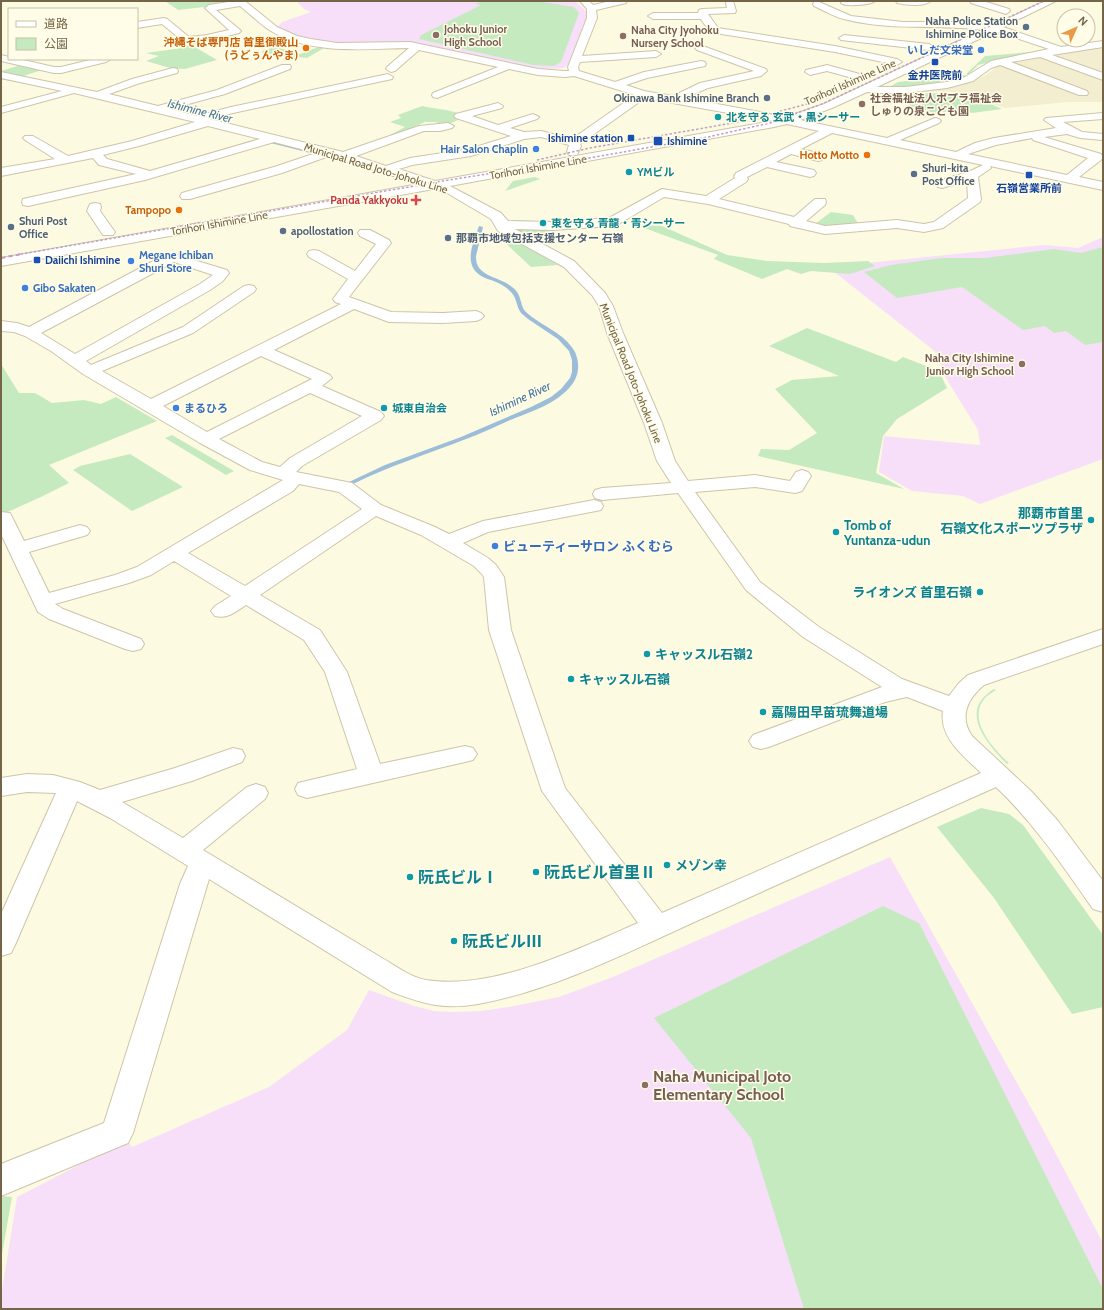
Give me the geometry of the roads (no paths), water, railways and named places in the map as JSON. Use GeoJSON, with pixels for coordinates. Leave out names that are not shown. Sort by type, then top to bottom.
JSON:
{"type":"FeatureCollection","features":[{"type":"Feature","properties":{"kind":"street"},"geometry":{"type":"LineString","coordinates":[[574,73],[576,59],[592,18],[587,4],[623,1]]}},
{"type":"Feature","properties":{"kind":"street"},"geometry":{"type":"LineString","coordinates":[[845,3],[871,1]]}},
{"type":"Feature","properties":{"kind":"street"},"geometry":{"type":"LineString","coordinates":[[900,1],[927,1]]}},
{"type":"Feature","properties":{"kind":"street"},"geometry":{"type":"LineString","coordinates":[[974,1],[1006,11]]}},
{"type":"Feature","properties":{"kind":"street","name":"Torihori Ishimine Line"},"geometry":{"type":"LineString","coordinates":[[1,262],[759,127],[784,116],[809,114],[866,89],[1052,1]]}},
{"type":"Feature","properties":{"kind":"street"},"geometry":{"type":"LineString","coordinates":[[138,25],[164,21],[187,40],[207,38],[236,32],[209,8],[240,2],[274,29],[294,38],[311,42],[337,46],[417,46],[538,72],[565,74],[574,73],[644,94],[765,117],[784,116],[829,130],[1103,186]]}},
{"type":"Feature","properties":{"kind":"street"},"geometry":{"type":"LineString","coordinates":[[730,3],[732,11],[702,12],[708,24],[715,30],[903,59]]}},
{"type":"Feature","properties":{"kind":"street"},"geometry":{"type":"LineString","coordinates":[[816,6],[849,18],[911,25],[975,26],[994,28],[1062,51]]}},
{"type":"Feature","properties":{"kind":"street"},"geometry":{"type":"LineString","coordinates":[[956,34],[1017,6]]}},
{"type":"Feature","properties":{"kind":"street"},"geometry":{"type":"LineString","coordinates":[[653,16],[703,16]]}},
{"type":"Feature","properties":{"kind":"street"},"geometry":{"type":"LineString","coordinates":[[911,25],[914,34],[921,35]]}},
{"type":"Feature","properties":{"kind":"street","name":"Torihori Ishimine Line"},"geometry":{"type":"LineString","coordinates":[[834,37],[934,44],[883,68]]}},
{"type":"Feature","properties":{"kind":"street"},"geometry":{"type":"LineString","coordinates":[[866,89],[876,91],[906,90],[954,82],[968,79],[977,75],[989,65],[1103,44]]}},
{"type":"Feature","properties":{"kind":"street"},"geometry":{"type":"LineString","coordinates":[[1,172],[66,160],[162,136],[231,110],[390,73],[417,46]]}},
{"type":"Feature","properties":{"kind":"street"},"geometry":{"type":"LineString","coordinates":[[674,99],[708,84],[757,74],[762,71],[712,55],[700,48]]}},
{"type":"Feature","properties":{"kind":"street"},"geometry":{"type":"LineString","coordinates":[[576,59],[656,54]]}},
{"type":"Feature","properties":{"kind":"street"},"geometry":{"type":"LineString","coordinates":[[1043,54],[1103,76]]}},
{"type":"Feature","properties":{"kind":"street"},"geometry":{"type":"LineString","coordinates":[[387,59],[402,60]]}},
{"type":"Feature","properties":{"kind":"street"},"geometry":{"type":"LineString","coordinates":[[10,60],[54,70],[61,70],[102,60]]}},
{"type":"Feature","properties":{"kind":"street"},"geometry":{"type":"LineString","coordinates":[[667,60],[686,66]]}},
{"type":"Feature","properties":{"kind":"street"},"geometry":{"type":"LineString","coordinates":[[1002,62],[1084,93]]}},
{"type":"Feature","properties":{"kind":"street"},"geometry":{"type":"LineString","coordinates":[[615,86],[644,75],[701,64]]}},
{"type":"Feature","properties":{"kind":"street"},"geometry":{"type":"LineString","coordinates":[[437,95],[508,66]]}},
{"type":"Feature","properties":{"kind":"street"},"geometry":{"type":"LineString","coordinates":[[159,110],[221,92],[286,67]]}},
{"type":"Feature","properties":{"kind":"street","name":"Torihori Ishimine Line"},"geometry":{"type":"LineString","coordinates":[[810,72],[826,68],[866,76],[846,85]]}},
{"type":"Feature","properties":{"kind":"street"},"geometry":{"type":"LineString","coordinates":[[98,94],[136,81],[173,71]]}},
{"type":"Feature","properties":{"kind":"street","name":"Municipal Road Joto-Johoku Line"},"geometry":{"type":"LineString","coordinates":[[2,82],[21,81],[98,94],[202,122],[238,134],[274,139],[324,154],[344,156],[388,169],[416,180],[436,185],[463,196],[496,216],[501,221],[503,228],[569,264],[598,293],[606,306],[615,333],[666,460],[682,486],[753,586],[811,632],[894,684],[955,707]]}},
{"type":"Feature","properties":{"kind":"street"},"geometry":{"type":"LineString","coordinates":[[1,110],[77,90]]}},
{"type":"Feature","properties":{"kind":"street"},"geometry":{"type":"LineString","coordinates":[[388,169],[410,162],[471,152],[523,136],[542,134],[574,148],[644,94]]}},
{"type":"Feature","properties":{"kind":"street"},"geometry":{"type":"LineString","coordinates":[[86,105],[93,102],[125,112],[142,106]]}},
{"type":"Feature","properties":{"kind":"street"},"geometry":{"type":"LineString","coordinates":[[498,106],[460,116],[523,136]]}},
{"type":"Feature","properties":{"kind":"street"},"geometry":{"type":"LineString","coordinates":[[1103,116],[1050,120],[1080,136],[1103,137]]}},
{"type":"Feature","properties":{"kind":"street"},"geometry":{"type":"LineString","coordinates":[[499,128],[533,117]]}},
{"type":"Feature","properties":{"kind":"street","name":"Torihori Ishimine Line"},"geometry":{"type":"LineString","coordinates":[[1,250],[416,180],[574,148],[711,129],[765,117]]}},
{"type":"Feature","properties":{"kind":"street"},"geometry":{"type":"LineString","coordinates":[[886,142],[915,131],[935,121]]}},
{"type":"Feature","properties":{"kind":"street"},"geometry":{"type":"LineString","coordinates":[[344,156],[423,128],[440,128],[448,126]]}},
{"type":"Feature","properties":{"kind":"street"},"geometry":{"type":"LineString","coordinates":[[708,200],[742,180],[740,176],[829,130]]}},
{"type":"Feature","properties":{"kind":"street"},"geometry":{"type":"LineString","coordinates":[[957,156],[966,150],[1015,138],[1068,130]]}},
{"type":"Feature","properties":{"kind":"street"},"geometry":{"type":"LineString","coordinates":[[162,136],[182,143]]}},
{"type":"Feature","properties":{"kind":"street"},"geometry":{"type":"LineString","coordinates":[[29,138],[66,160]]}},
{"type":"Feature","properties":{"kind":"street"},"geometry":{"type":"LineString","coordinates":[[1037,138],[1097,157],[1070,179]]}},
{"type":"Feature","properties":{"kind":"street"},"geometry":{"type":"LineString","coordinates":[[28,202],[103,182],[150,174],[178,163],[274,139]]}},
{"type":"Feature","properties":{"kind":"street"},"geometry":{"type":"LineString","coordinates":[[789,150],[818,157]]}},
{"type":"Feature","properties":{"kind":"street"},"geometry":{"type":"LineString","coordinates":[[95,153],[103,162],[150,174]]}},
{"type":"Feature","properties":{"kind":"street"},"geometry":{"type":"LineString","coordinates":[[186,196],[208,187],[278,170],[324,154]]}},
{"type":"Feature","properties":{"kind":"street"},"geometry":{"type":"LineString","coordinates":[[765,163],[810,173]]}},
{"type":"Feature","properties":{"kind":"street"},"geometry":{"type":"LineString","coordinates":[[942,184],[972,175],[983,170],[990,163]]}},
{"type":"Feature","properties":{"kind":"street"},"geometry":{"type":"LineString","coordinates":[[43,164],[53,173]]}},
{"type":"Feature","properties":{"kind":"street"},"geometry":{"type":"LineString","coordinates":[[501,225],[552,226],[612,222],[662,192],[753,210],[795,223],[825,230],[897,224],[924,228],[944,222],[975,199],[972,175]]}},
{"type":"Feature","properties":{"kind":"street"},"geometry":{"type":"LineString","coordinates":[[795,223],[820,202]]}},
{"type":"Feature","properties":{"kind":"street"},"geometry":{"type":"LineString","coordinates":[[95,207],[94,211],[108,232]]}},
{"type":"Feature","properties":{"kind":"street"},"geometry":{"type":"LineString","coordinates":[[886,214],[897,224]]}},
{"type":"Feature","properties":{"kind":"street"},"geometry":{"type":"LineString","coordinates":[[365,233],[386,240],[340,299],[389,317],[443,318],[476,316]]}},
{"type":"Feature","properties":{"kind":"street"},"geometry":{"type":"LineString","coordinates":[[314,254],[357,278]]}},
{"type":"Feature","properties":{"kind":"street"},"geometry":{"type":"LineString","coordinates":[[12,331],[174,258],[222,273],[218,278],[205,287],[81,366]]}},
{"type":"Feature","properties":{"kind":"street"},"geometry":{"type":"LineString","coordinates":[[81,366],[188,330],[249,289]]}},
{"type":"Feature","properties":{"kind":"street"},"geometry":{"type":"LineString","coordinates":[[150,406],[353,304]]}},
{"type":"Feature","properties":{"kind":"street"},"geometry":{"type":"LineString","coordinates":[[12,331],[57,348],[81,366],[206,439],[256,466],[345,487],[374,509],[428,531],[481,562],[489,569],[494,577],[500,630],[554,791],[656,926]]}},
{"type":"Feature","properties":{"kind":"street"},"geometry":{"type":"LineString","coordinates":[[206,439],[324,378],[263,350]]}},
{"type":"Feature","properties":{"kind":"street"},"geometry":{"type":"LineString","coordinates":[[42,601],[144,571],[286,487],[289,475],[296,462],[375,416],[310,386]]}},
{"type":"Feature","properties":{"kind":"street"},"geometry":{"type":"LineString","coordinates":[[448,542],[483,527],[598,500],[682,486],[755,480],[796,486],[802,476]]}},
{"type":"Feature","properties":{"kind":"street"},"geometry":{"type":"LineString","coordinates":[[222,611],[374,509]]}},
{"type":"Feature","properties":{"kind":"street"},"geometry":{"type":"LineString","coordinates":[[3,517],[45,608],[56,614],[133,644]]}},
{"type":"Feature","properties":{"kind":"street"},"geometry":{"type":"LineString","coordinates":[[18,549],[80,531]]}},
{"type":"Feature","properties":{"kind":"street"},"geometry":{"type":"LineString","coordinates":[[174,553],[246,594],[312,635],[336,672],[371,774]]}},
{"type":"Feature","properties":{"kind":"street"},"geometry":{"type":"LineString","coordinates":[[1103,636],[976,680],[964,691],[955,707],[954,724],[957,732],[973,752],[1023,798],[1049,828],[1103,901]]}},
{"type":"Feature","properties":{"kind":"street"},"geometry":{"type":"LineString","coordinates":[[760,742],[880,695],[907,690]]}},
{"type":"Feature","properties":{"kind":"street"},"geometry":{"type":"LineString","coordinates":[[307,789],[465,754]]}},
{"type":"Feature","properties":{"kind":"street"},"geometry":{"type":"LineString","coordinates":[[97,800],[183,775],[233,756]]}},
{"type":"Feature","properties":{"kind":"street"},"geometry":{"type":"LineString","coordinates":[[1,787],[25,783],[41,783],[71,788],[97,800],[194,856],[398,991],[426,992],[446,995],[468,994],[523,980],[607,949],[999,775]]}},
{"type":"Feature","properties":{"kind":"street"},"geometry":{"type":"LineString","coordinates":[[1,945],[71,788]]}},
{"type":"Feature","properties":{"kind":"street"},"geometry":{"type":"LineString","coordinates":[[1,1180],[118,1133],[193,884],[194,856],[256,792]]}},
{"type":"Feature","properties":{"kind":"waterway","name":"Ishimine River"},"geometry":{"type":"LineString","coordinates":[[1,78],[43,86]]}},
{"type":"Feature","properties":{"kind":"waterway","name":"Ishimine River"},"geometry":{"type":"LineString","coordinates":[[264,140],[353,163]]}},
{"type":"Feature","properties":{"kind":"waterway","name":"Ishimine River"},"geometry":{"type":"LineString","coordinates":[[374,170],[392,176]]}},
{"type":"Feature","properties":{"kind":"waterway","name":"Ishimine River"},"geometry":{"type":"LineString","coordinates":[[351,483],[387,466],[463,438],[540,405],[561,392],[567,387],[573,378],[576,369],[575,360],[566,344],[560,338],[523,312],[515,292],[502,282],[484,275],[476,269],[473,256],[481,227]]}},
{"type":"Feature","properties":{"kind":"railway"},"geometry":{"type":"LineString","coordinates":[[16,255],[449,180],[595,157],[708,137],[770,123],[822,104],[1044,1]]}},
{"type":"Feature","properties":{"kind":"railway"},"geometry":{"type":"LineString","coordinates":[[537,160],[590,148],[744,121],[807,104]]}},
{"type":"Feature","properties":{"kind":"railway"},"geometry":{"type":"LineString","coordinates":[[1,258],[22,254]]}},
{"type":"Feature","properties":{"kind":"place","name":"Naha Police Station Ishimine Police Box"},"geometry":{"type":"Point","coordinates":[1026,27]}},
{"type":"Feature","properties":{"kind":"place","name":"Johoku Junior High School"},"geometry":{"type":"Point","coordinates":[436,35]}},
{"type":"Feature","properties":{"kind":"place","name":"Naha City Jyohoku Nursery School"},"geometry":{"type":"Point","coordinates":[623,36]}},
{"type":"Feature","properties":{"kind":"place","name":"沖縄そば専門店 首里御殿山 (うどぅんやま)"},"geometry":{"type":"Point","coordinates":[306,48]}},
{"type":"Feature","properties":{"kind":"place","name":"いしだ文栄堂"},"geometry":{"type":"Point","coordinates":[981,50]}},
{"type":"Feature","properties":{"kind":"place","name":"金井医院前"},"geometry":{"type":"Point","coordinates":[935,62]}},
{"type":"Feature","properties":{"kind":"place","name":"Okinawa Bank Ishimine Branch"},"geometry":{"type":"Point","coordinates":[767,98]}},
{"type":"Feature","properties":{"kind":"place","name":"社会福祉法人ポプラ福祉会 しゅりの泉こども園"},"geometry":{"type":"Point","coordinates":[862,104]}},
{"type":"Feature","properties":{"kind":"place","name":"北を守る 玄武・黒シーサー"},"geometry":{"type":"Point","coordinates":[718,117]}},
{"type":"Feature","properties":{"kind":"place","name":"Ishimine station"},"geometry":{"type":"Point","coordinates":[631,138]}},
{"type":"Feature","properties":{"kind":"place","name":"Ishimine"},"geometry":{"type":"Point","coordinates":[658,141]}},
{"type":"Feature","properties":{"kind":"place","name":"Hair Salon Chaplin"},"geometry":{"type":"Point","coordinates":[536,149]}},
{"type":"Feature","properties":{"kind":"place","name":"Hotto Motto"},"geometry":{"type":"Point","coordinates":[867,155]}},
{"type":"Feature","properties":{"kind":"place","name":"YMビル"},"geometry":{"type":"Point","coordinates":[629,172]}},
{"type":"Feature","properties":{"kind":"place","name":"Shuri-kita Post Office"},"geometry":{"type":"Point","coordinates":[914,174]}},
{"type":"Feature","properties":{"kind":"place","name":"石嶺営業所前"},"geometry":{"type":"Point","coordinates":[1029,175]}},
{"type":"Feature","properties":{"kind":"place","name":"Panda Yakkyoku"},"geometry":{"type":"Point","coordinates":[416,200]}},
{"type":"Feature","properties":{"kind":"place","name":"Tampopo"},"geometry":{"type":"Point","coordinates":[179,210]}},
{"type":"Feature","properties":{"kind":"place","name":"東を守る 青龍・青シーサー"},"geometry":{"type":"Point","coordinates":[543,223]}},
{"type":"Feature","properties":{"kind":"place","name":"Shuri Post Office"},"geometry":{"type":"Point","coordinates":[11,227]}},
{"type":"Feature","properties":{"kind":"place","name":"apollostation"},"geometry":{"type":"Point","coordinates":[283,231]}},
{"type":"Feature","properties":{"kind":"place","name":"那覇市地域包括支援センター 石嶺"},"geometry":{"type":"Point","coordinates":[448,238]}},
{"type":"Feature","properties":{"kind":"place","name":"Daiichi Ishimine"},"geometry":{"type":"Point","coordinates":[37,260]}},
{"type":"Feature","properties":{"kind":"place","name":"Megane Ichiban Shuri Store"},"geometry":{"type":"Point","coordinates":[131,261]}},
{"type":"Feature","properties":{"kind":"place","name":"Gibo Sakaten"},"geometry":{"type":"Point","coordinates":[25,288]}},
{"type":"Feature","properties":{"kind":"place","name":"Naha City Ishimine Junior High School"},"geometry":{"type":"Point","coordinates":[1022,364]}},
{"type":"Feature","properties":{"kind":"place","name":"まるひろ"},"geometry":{"type":"Point","coordinates":[176,408]}},
{"type":"Feature","properties":{"kind":"place","name":"城東自治会"},"geometry":{"type":"Point","coordinates":[384,408]}},
{"type":"Feature","properties":{"kind":"place","name":"那覇市首里 石嶺文化スポーツプラザ"},"geometry":{"type":"Point","coordinates":[1091,520]}},
{"type":"Feature","properties":{"kind":"place","name":"Tomb of Yuntanza-udun"},"geometry":{"type":"Point","coordinates":[836,532]}},
{"type":"Feature","properties":{"kind":"place","name":"ビューティーサロン ふくむら"},"geometry":{"type":"Point","coordinates":[495,546]}},
{"type":"Feature","properties":{"kind":"place","name":"ライオンズ 首里石嶺"},"geometry":{"type":"Point","coordinates":[980,592]}},
{"type":"Feature","properties":{"kind":"place","name":"キャッスル石嶺2"},"geometry":{"type":"Point","coordinates":[647,654]}},
{"type":"Feature","properties":{"kind":"place","name":"キャッスル石嶺"},"geometry":{"type":"Point","coordinates":[571,679]}},
{"type":"Feature","properties":{"kind":"place","name":"嘉陽田早苗琉舞道場"},"geometry":{"type":"Point","coordinates":[763,712]}},
{"type":"Feature","properties":{"kind":"place","name":"メゾン幸"},"geometry":{"type":"Point","coordinates":[667,865]}},
{"type":"Feature","properties":{"kind":"place","name":"阮氏ビル首里Ⅱ"},"geometry":{"type":"Point","coordinates":[536,872]}},
{"type":"Feature","properties":{"kind":"place","name":"阮氏ビルⅠ"},"geometry":{"type":"Point","coordinates":[410,877]}},
{"type":"Feature","properties":{"kind":"place","name":"阮氏ビルⅢ"},"geometry":{"type":"Point","coordinates":[454,941]}},
{"type":"Feature","properties":{"kind":"place","name":"Naha Municipal Joto Elementary School"},"geometry":{"type":"Point","coordinates":[645,1085]}}]}
